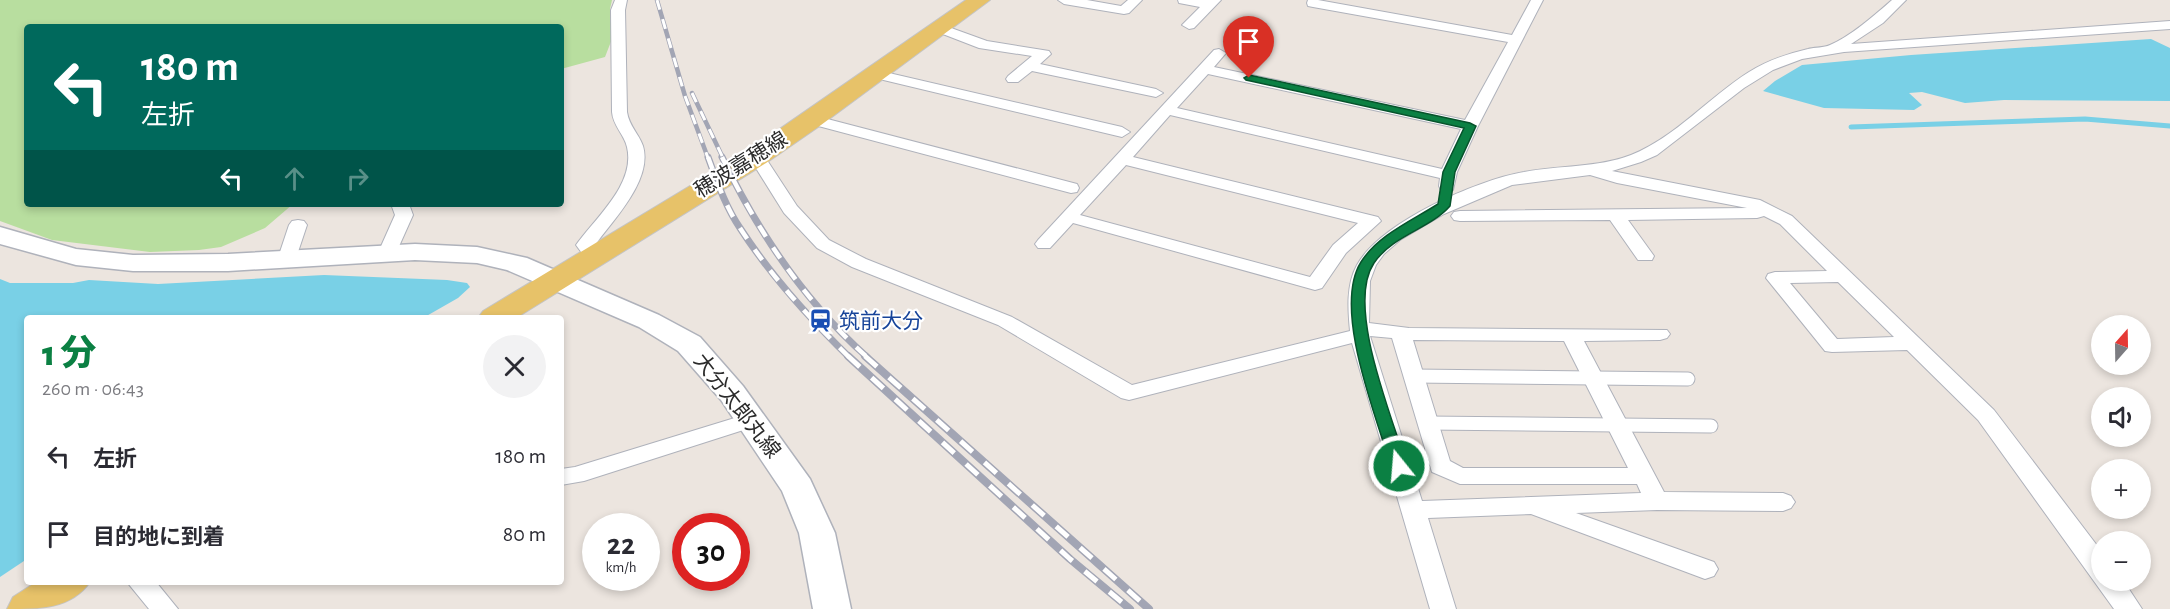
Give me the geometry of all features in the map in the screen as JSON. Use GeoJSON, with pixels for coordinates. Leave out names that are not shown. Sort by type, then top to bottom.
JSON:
{"type":"FeatureCollection","features":[{"type":"Feature","properties":{"kind":"main road","name":"穂波嘉穂線"},"geometry":{"type":"LineString","coordinates":[[499,315],[757,156],[812,120],[980,0]]}},
{"type":"Feature","properties":{"kind":"main road"},"geometry":{"type":"LineString","coordinates":[[28,609],[64,585]]}},
{"type":"Feature","properties":{"kind":"street"},"geometry":{"type":"LineString","coordinates":[[595,256],[585,245],[596,229],[610,216],[623,194],[634,171],[637,153],[632,136],[620,119],[618,10],[621,0]]}},
{"type":"Feature","properties":{"kind":"street"},"geometry":{"type":"LineString","coordinates":[[1064,0],[1124,10],[1136,0]]}},
{"type":"Feature","properties":{"kind":"street"},"geometry":{"type":"LineString","coordinates":[[1184,0],[1212,2]]}},
{"type":"Feature","properties":{"kind":"street"},"geometry":{"type":"LineString","coordinates":[[1452,211],[1448,175],[1470,126],[1537,0]]}},
{"type":"Feature","properties":{"kind":"street"},"geometry":{"type":"LineString","coordinates":[[1836,47],[1878,20],[1900,0]]}},
{"type":"Feature","properties":{"kind":"street"},"geometry":{"type":"LineString","coordinates":[[1189,25],[1212,2]]}},
{"type":"Feature","properties":{"kind":"street"},"geometry":{"type":"LineString","coordinates":[[1313,3],[1517,40]]}},
{"type":"Feature","properties":{"kind":"street"},"geometry":{"type":"LineString","coordinates":[[1443,609],[1359,332],[1357,298],[1367,263],[1389,240],[1452,211],[1491,185],[1524,177],[1592,170],[1636,159],[1669,140],[1755,74],[1790,58],[1836,47],[1888,46],[2170,25]]}},
{"type":"Feature","properties":{"kind":"street"},"geometry":{"type":"LineString","coordinates":[[940,28],[984,45],[1044,54],[1013,79]]}},
{"type":"Feature","properties":{"kind":"street"},"geometry":{"type":"LineString","coordinates":[[1044,244],[1220,53]]}},
{"type":"Feature","properties":{"kind":"street"},"geometry":{"type":"LineString","coordinates":[[1030,66],[1156,93]]}},
{"type":"Feature","properties":{"kind":"street"},"geometry":{"type":"LineString","coordinates":[[1205,69],[1470,126]]}},
{"type":"Feature","properties":{"kind":"street"},"geometry":{"type":"LineString","coordinates":[[876,74],[1122,132]]}},
{"type":"Feature","properties":{"kind":"street"},"geometry":{"type":"LineString","coordinates":[[1167,110],[1448,175]]}},
{"type":"Feature","properties":{"kind":"street"},"geometry":{"type":"LineString","coordinates":[[812,120],[1071,188]]}},
{"type":"Feature","properties":{"kind":"street"},"geometry":{"type":"LineString","coordinates":[[757,156],[790,209],[823,244],[859,263],[1005,321],[1129,393],[1359,332],[1660,334]]}},
{"type":"Feature","properties":{"kind":"street"},"geometry":{"type":"LineString","coordinates":[[1069,217],[1315,284],[1335,253],[1348,238],[1372,221],[1122,159]]}},
{"type":"Feature","properties":{"kind":"street"},"geometry":{"type":"LineString","coordinates":[[1592,170],[1617,178],[1754,204],[1786,220],[1986,415],[2091,557]]}},
{"type":"Feature","properties":{"kind":"street"},"geometry":{"type":"LineString","coordinates":[[387,253],[404,215],[401,207]]}},
{"type":"Feature","properties":{"kind":"street"},"geometry":{"type":"LineString","coordinates":[[1452,211],[1616,214],[1775,213]]}},
{"type":"Feature","properties":{"kind":"street"},"geometry":{"type":"LineString","coordinates":[[1616,214],[1645,256]]}},
{"type":"Feature","properties":{"kind":"street"},"geometry":{"type":"LineString","coordinates":[[287,258],[298,225]]}},
{"type":"Feature","properties":{"kind":"street","name":"大分太郎丸線"},"geometry":{"type":"LineString","coordinates":[[0,235],[35,247],[100,261],[179,264],[445,251],[497,257],[649,321],[689,344],[732,393],[798,488],[817,533],[832,609]]}},
{"type":"Feature","properties":{"kind":"street"},"geometry":{"type":"LineString","coordinates":[[1842,276],[1775,278],[1832,346],[1911,343]]}},
{"type":"Feature","properties":{"kind":"street"},"geometry":{"type":"LineString","coordinates":[[1401,333],[1440,466],[1460,477],[1644,476]]}},
{"type":"Feature","properties":{"kind":"street"},"geometry":{"type":"LineString","coordinates":[[1571,335],[1657,501]]}},
{"type":"Feature","properties":{"kind":"street"},"geometry":{"type":"LineString","coordinates":[[564,477],[576,475],[751,420]]}},
{"type":"Feature","properties":{"kind":"street"},"geometry":{"type":"LineString","coordinates":[[1413,510],[1657,501],[1783,502]]}},
{"type":"Feature","properties":{"kind":"street"},"geometry":{"type":"LineString","coordinates":[[1532,506],[1705,569]]}},
{"type":"Feature","properties":{"kind":"street"},"geometry":{"type":"LineString","coordinates":[[143,585],[165,609]]}},
{"type":"Feature","properties":{"kind":"street"},"geometry":{"type":"LineString","coordinates":[[2116,591],[2129,609]]}},
{"type":"Feature","properties":{"kind":"lane"},"geometry":{"type":"LineString","coordinates":[[1413,376],[1688,379]]}},
{"type":"Feature","properties":{"kind":"lane"},"geometry":{"type":"LineString","coordinates":[[1427,423],[1711,426]]}},
{"type":"Feature","properties":{"kind":"green space"},"geometry":{"type":"Polygon","coordinates":[[[0,0],[612,0],[610,9],[612,39],[605,57],[564,68],[564,24],[24,24],[24,207],[290,207],[265,228],[221,247],[199,250],[150,252],[52,240],[0,221],[0,0]]]}},
{"type":"Feature","properties":{"kind":"water"},"geometry":{"type":"Polygon","coordinates":[[[2151,39],[2170,48],[2170,101],[2004,100],[1965,103],[1922,92],[1909,93],[1922,105],[1914,110],[1824,108],[1763,91],[1802,65],[1911,55],[2151,39]]]}},
{"type":"Feature","properties":{"kind":"water"},"geometry":{"type":"Polygon","coordinates":[[[324,275],[447,280],[467,283],[470,287],[458,298],[428,315],[24,315],[24,561],[0,577],[0,279],[10,283],[73,283],[89,280],[158,284],[324,275]]]}},
{"type":"Feature","properties":{"kind":"waterway"},"geometry":{"type":"LineString","coordinates":[[1851,127],[2085,119],[2170,126]]}},
{"type":"Feature","properties":{"kind":"railway"},"geometry":{"type":"LineString","coordinates":[[657,0],[685,96],[708,158]]}},
{"type":"Feature","properties":{"kind":"railway"},"geometry":{"type":"LineString","coordinates":[[692,93],[723,158]]}},
{"type":"Feature","properties":{"kind":"railway"},"geometry":{"type":"LineString","coordinates":[[708,157],[730,211],[752,246],[791,296],[848,356]]}},
{"type":"Feature","properties":{"kind":"railway"},"geometry":{"type":"LineString","coordinates":[[722,157],[751,212],[784,264],[823,313],[867,357]]}},
{"type":"Feature","properties":{"kind":"railway"},"geometry":{"type":"LineString","coordinates":[[848,356],[1070,559],[1130,609]]}},
{"type":"Feature","properties":{"kind":"railway"},"geometry":{"type":"LineString","coordinates":[[865,356],[1149,609]]}},
{"type":"Feature","properties":{"kind":"place","name":"筑前大分"},"geometry":{"type":"Point","coordinates":[821,321]}},
{"type":"Feature","properties":{"kind":"route"},"geometry":{"type":"LineString","coordinates":[[1249,78],[1470,126],[1449,172],[1444,206],[1389,240],[1367,263],[1357,298],[1360,335],[1399,466]]}}]}
